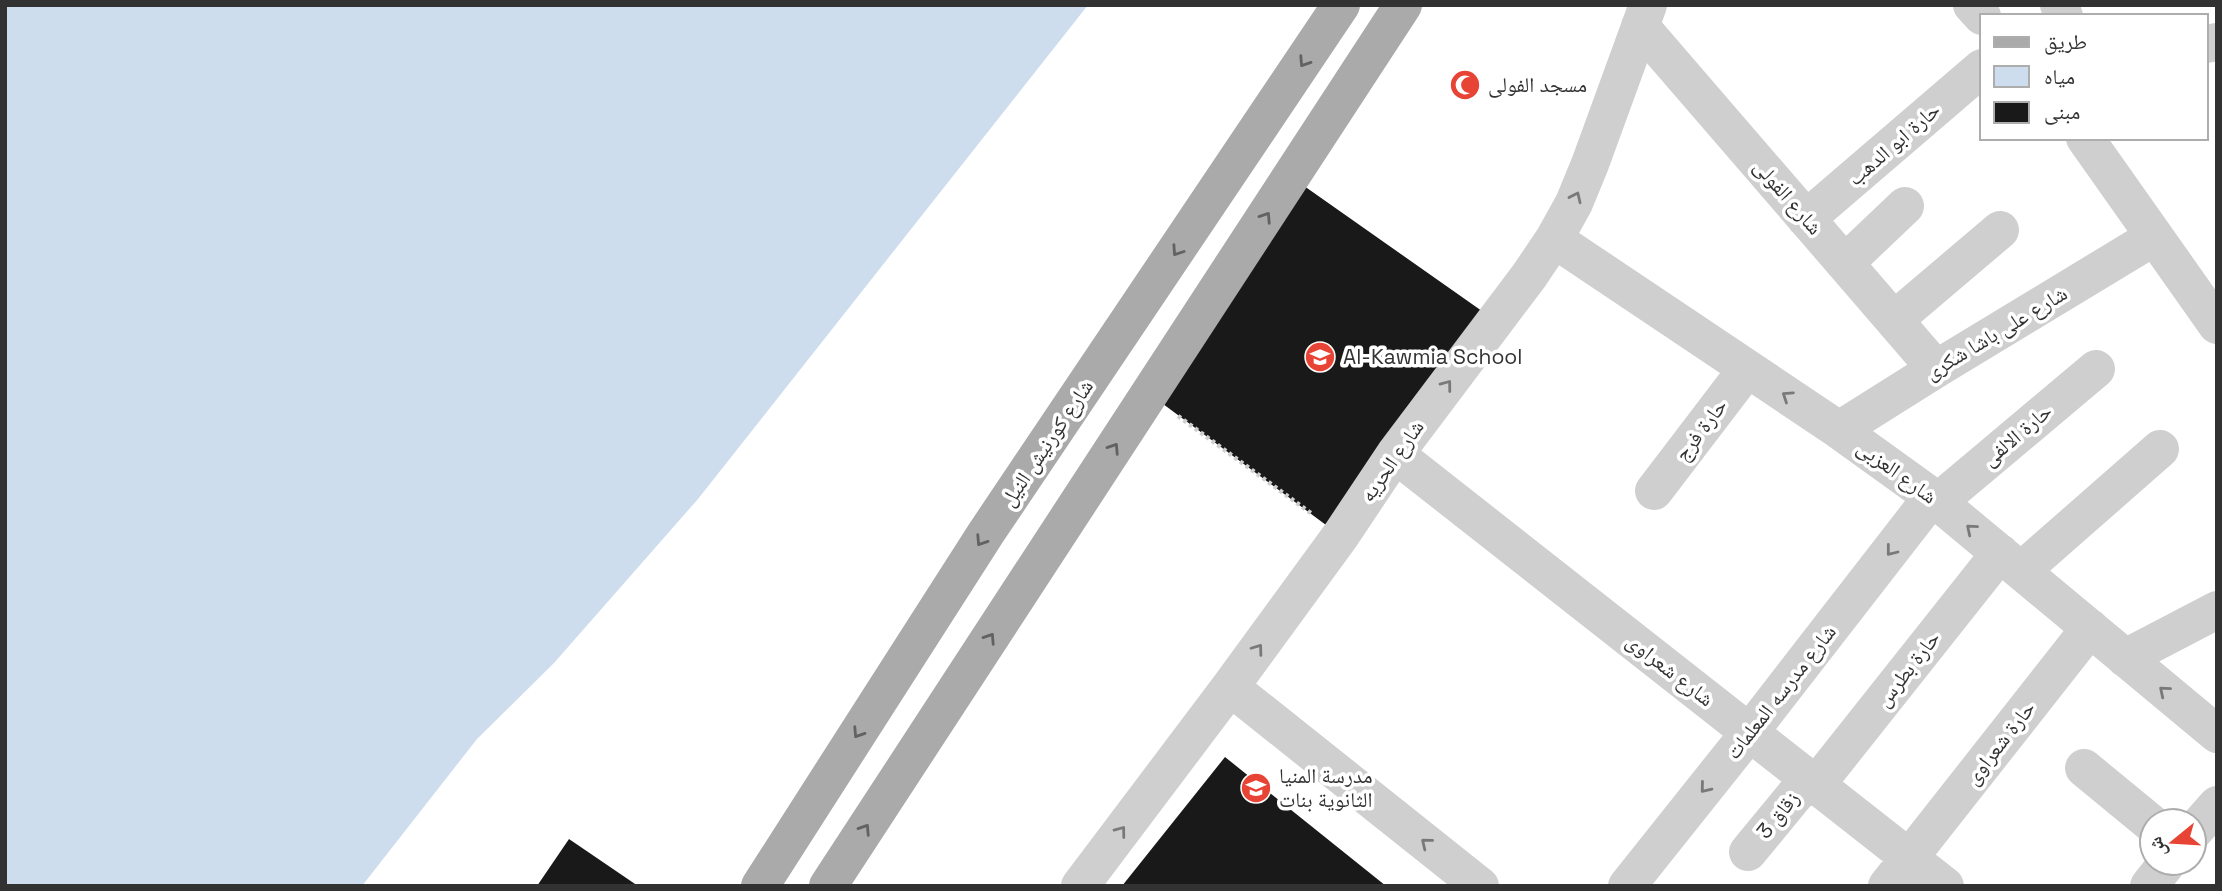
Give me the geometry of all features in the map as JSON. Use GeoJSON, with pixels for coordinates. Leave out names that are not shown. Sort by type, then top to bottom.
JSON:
{"type":"FeatureCollection","features":[{"type":"Feature","properties":{"kind":"main road","name":"شارع كورنيش النيل"},"geometry":{"type":"LineString","coordinates":[[760,886],[986,533],[1341,5]]}},
{"type":"Feature","properties":{"kind":"main road"},"geometry":{"type":"LineString","coordinates":[[828,886],[1403,5]]}},
{"type":"Feature","properties":{"kind":"street","name":"شارع الفولى"},"geometry":{"type":"LineString","coordinates":[[1644,16],[1806,219],[1936,369]]}},
{"type":"Feature","properties":{"kind":"street","name":"شارع الحريه"},"geometry":{"type":"LineString","coordinates":[[1080,886],[1341,536],[1395,454],[1554,239],[1574,203],[1590,164],[1644,16]]}},
{"type":"Feature","properties":{"kind":"street","name":"حارة ابو الدهب"},"geometry":{"type":"LineString","coordinates":[[1806,219],[1980,70]]}},
{"type":"Feature","properties":{"kind":"street"},"geometry":{"type":"LineString","coordinates":[[2086,140],[2154,237],[2203,282],[2217,325]]}},
{"type":"Feature","properties":{"kind":"street"},"geometry":{"type":"LineString","coordinates":[[1845,263],[1905,206]]}},
{"type":"Feature","properties":{"kind":"street"},"geometry":{"type":"LineString","coordinates":[[1894,320],[2000,230]]}},
{"type":"Feature","properties":{"kind":"street","name":"شارع على باشا شكرى"},"geometry":{"type":"LineString","coordinates":[[1839,430],[2154,237]]}},
{"type":"Feature","properties":{"kind":"street","name":"شارع العزبى"},"geometry":{"type":"LineString","coordinates":[[1554,239],[1839,430],[1936,499],[2217,734]]}},
{"type":"Feature","properties":{"kind":"street","name":"حارة فرج"},"geometry":{"type":"LineString","coordinates":[[1654,491],[1747,369]]}},
{"type":"Feature","properties":{"kind":"street","name":"حارة الالفى"},"geometry":{"type":"LineString","coordinates":[[1936,499],[2096,369]]}},
{"type":"Feature","properties":{"kind":"street","name":"حارة بطرس"},"geometry":{"type":"LineString","coordinates":[[1812,782],[2010,562],[2160,449]]}},
{"type":"Feature","properties":{"kind":"street","name":"شارع شعراوى"},"geometry":{"type":"LineString","coordinates":[[1395,454],[1812,782],[1898,872],[1945,886]]}},
{"type":"Feature","properties":{"kind":"street","name":"شارع مدرسه المعلمات"},"geometry":{"type":"LineString","coordinates":[[1627,886],[1936,499]]}},
{"type":"Feature","properties":{"kind":"street"},"geometry":{"type":"LineString","coordinates":[[2125,658],[2217,610]]}},
{"type":"Feature","properties":{"kind":"street","name":"حارة شعراوى"},"geometry":{"type":"LineString","coordinates":[[1898,872],[2090,628]]}},
{"type":"Feature","properties":{"kind":"street"},"geometry":{"type":"LineString","coordinates":[[1230,687],[1480,886]]}},
{"type":"Feature","properties":{"kind":"street"},"geometry":{"type":"LineString","coordinates":[[2084,768],[2138,812]]}},
{"type":"Feature","properties":{"kind":"street","name":"زقاق 3"},"geometry":{"type":"LineString","coordinates":[[1748,852],[1812,782]]}},
{"type":"Feature","properties":{"kind":"path"},"geometry":{"type":"LineString","coordinates":[[1149,394],[1341,536]]}},
{"type":"Feature","properties":{"kind":"water"},"geometry":{"type":"Polygon","coordinates":[[[5,5],[1088,5],[698,499],[554,663],[477,739],[362,886],[5,886],[5,5]]]}},
{"type":"Feature","properties":{"kind":"building","name":"Al-Kawmia School"},"geometry":{"type":"Polygon","coordinates":[[[1297,181],[1489,316],[1330,528],[1155,398],[1297,181]]]}},
{"type":"Feature","properties":{"kind":"building"},"geometry":{"type":"Polygon","coordinates":[[[1225,757],[1386,886],[1122,886],[1225,757]]]}},
{"type":"Feature","properties":{"kind":"building"},"geometry":{"type":"Polygon","coordinates":[[[569,839],[638,886],[537,886],[569,839]]]}},
{"type":"Feature","properties":{"kind":"place","name":"مسجد الفولى"},"geometry":{"type":"Point","coordinates":[1465,85]}},
{"type":"Feature","properties":{"kind":"place","name":"Al-Kawmia School"},"geometry":{"type":"Point","coordinates":[1320,357]}},
{"type":"Feature","properties":{"kind":"place","name":"مدرسة المنيا الثانوية بنات"},"geometry":{"type":"Point","coordinates":[1256,788]}}]}
